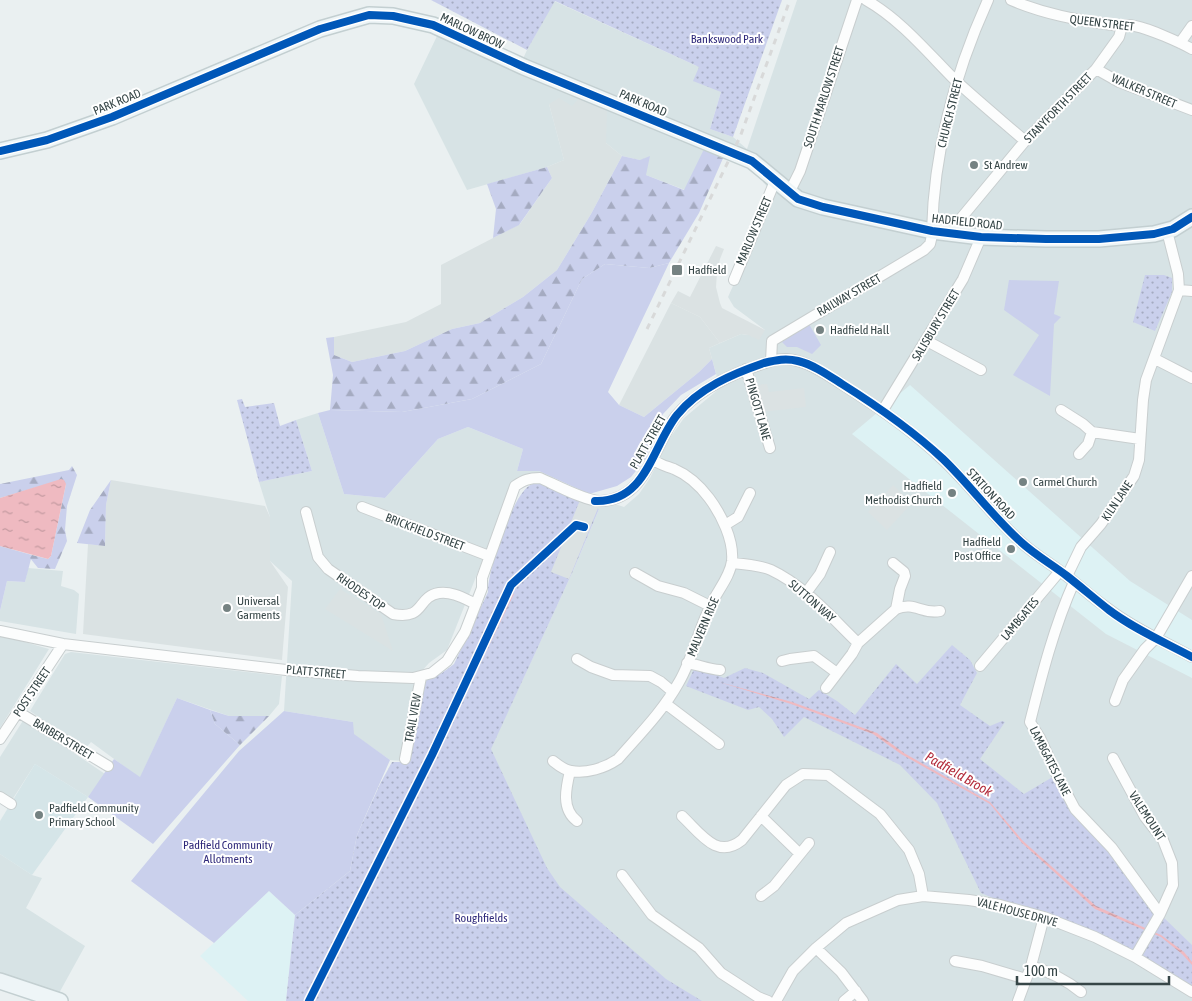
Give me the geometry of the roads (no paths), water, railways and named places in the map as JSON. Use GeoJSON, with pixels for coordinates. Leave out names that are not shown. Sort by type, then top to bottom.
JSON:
{"type":"FeatureCollection","features":[{"type":"Feature","properties":{"kind":"street","name":"SOUTH MARLOW STREET"},"geometry":{"type":"LineString","coordinates":[[789,193],[800,171],[857,0]]}},
{"type":"Feature","properties":{"kind":"street"},"geometry":{"type":"LineString","coordinates":[[866,0],[880,8],[903,28],[957,81],[1025,141]]}},
{"type":"Feature","properties":{"kind":"street","name":"CHURCH STREET"},"geometry":{"type":"LineString","coordinates":[[932,231],[932,206],[943,130],[974,31],[988,0]]}},
{"type":"Feature","properties":{"kind":"street","name":"QUEEN STREET"},"geometry":{"type":"LineString","coordinates":[[1011,0],[1031,9],[1069,19],[1122,26],[1134,25],[1180,43],[1192,50]]}},
{"type":"Feature","properties":{"kind":"street","name":"MARLOW BROW"},"geometry":{"type":"LineString","coordinates":[[238,62],[320,29],[345,20],[368,15],[414,19],[433,25],[524,67]]}},
{"type":"Feature","properties":{"kind":"street","name":"STANYFORTH STREET"},"geometry":{"type":"LineString","coordinates":[[956,234],[962,217],[1025,141],[1096,69],[1119,37],[1122,26]]}},
{"type":"Feature","properties":{"kind":"street"},"geometry":{"type":"LineString","coordinates":[[1180,43],[1192,26]]}},
{"type":"Feature","properties":{"kind":"street","name":"PARK ROAD"},"geometry":{"type":"LineString","coordinates":[[0,152],[48,140],[88,126],[238,62]]}},
{"type":"Feature","properties":{"kind":"street","name":"PARK ROAD"},"geometry":{"type":"LineString","coordinates":[[524,67],[752,161]]}},
{"type":"Feature","properties":{"kind":"street","name":"WALKER STREET"},"geometry":{"type":"LineString","coordinates":[[1096,69],[1119,82],[1192,110]]}},
{"type":"Feature","properties":{"kind":"street","name":"HADFIELD ROAD"},"geometry":{"type":"LineString","coordinates":[[752,161],[775,182],[798,199],[823,207],[932,231],[981,237],[1099,239],[1167,231],[1192,218]]}},
{"type":"Feature","properties":{"kind":"street","name":"MARLOW STREET"},"geometry":{"type":"LineString","coordinates":[[734,280],[775,182]]}},
{"type":"Feature","properties":{"kind":"street","name":"RAILWAY STREET"},"geometry":{"type":"LineString","coordinates":[[771,361],[772,341],[924,250],[930,244],[932,231]]}},
{"type":"Feature","properties":{"kind":"street"},"geometry":{"type":"LineString","coordinates":[[1167,231],[1178,274],[1179,290],[1192,291]]}},
{"type":"Feature","properties":{"kind":"street","name":"SALISBURY STREET"},"geometry":{"type":"LineString","coordinates":[[884,410],[963,279],[981,237]]}},
{"type":"Feature","properties":{"kind":"street","name":"KILN LANE"},"geometry":{"type":"LineString","coordinates":[[1067,576],[1081,547],[1101,524],[1134,476],[1139,460],[1146,380],[1179,290]]}},
{"type":"Feature","properties":{"kind":"street"},"geometry":{"type":"LineString","coordinates":[[927,341],[981,370]]}},
{"type":"Feature","properties":{"kind":"street","name":"STATION ROAD"},"geometry":{"type":"LineString","coordinates":[[771,361],[785,359],[813,366],[884,410],[942,459],[1022,543],[1110,611],[1192,657]]}},
{"type":"Feature","properties":{"kind":"street"},"geometry":{"type":"LineString","coordinates":[[1155,359],[1192,378]]}},
{"type":"Feature","properties":{"kind":"street","name":"PLATT STREET"},"geometry":{"type":"LineString","coordinates":[[0,631],[63,644],[286,670],[396,678],[420,677],[432,673],[447,661],[465,632],[482,588],[482,578],[515,486],[523,480],[540,478],[596,501],[618,497],[633,488],[654,460],[667,430],[678,414],[714,385],[732,375],[771,361]]}},
{"type":"Feature","properties":{"kind":"street","name":"PINGOTT LANE"},"geometry":{"type":"LineString","coordinates":[[746,370],[770,448]]}},
{"type":"Feature","properties":{"kind":"street"},"geometry":{"type":"LineString","coordinates":[[1060,410],[1084,424],[1092,432],[1140,439]]}},
{"type":"Feature","properties":{"kind":"street"},"geometry":{"type":"LineString","coordinates":[[1079,454],[1088,444],[1092,432]]}},
{"type":"Feature","properties":{"kind":"street"},"geometry":{"type":"LineString","coordinates":[[654,460],[662,466],[674,469],[686,476],[699,486],[709,498],[724,525],[732,554],[732,564]]}},
{"type":"Feature","properties":{"kind":"street"},"geometry":{"type":"LineString","coordinates":[[724,525],[738,517],[750,493]]}},
{"type":"Feature","properties":{"kind":"street","name":"BRICKFIELD STREET"},"geometry":{"type":"LineString","coordinates":[[362,507],[490,556]]}},
{"type":"Feature","properties":{"kind":"street","name":"RHODES TOP"},"geometry":{"type":"LineString","coordinates":[[306,512],[318,557],[328,570],[393,614],[404,616],[415,613],[428,598],[440,593],[453,594],[476,604]]}},
{"type":"Feature","properties":{"kind":"street"},"geometry":{"type":"LineString","coordinates":[[806,593],[820,574],[830,552]]}},
{"type":"Feature","properties":{"kind":"street"},"geometry":{"type":"LineString","coordinates":[[893,563],[904,572],[905,576],[896,609]]}},
{"type":"Feature","properties":{"kind":"street","name":"SUTTON WAY"},"geometry":{"type":"LineString","coordinates":[[732,564],[769,569],[806,593],[858,643]]}},
{"type":"Feature","properties":{"kind":"street","name":"MALVERN RISE"},"geometry":{"type":"LineString","coordinates":[[570,771],[594,770],[613,763],[666,704],[679,682],[710,606],[732,564]]}},
{"type":"Feature","properties":{"kind":"street"},"geometry":{"type":"LineString","coordinates":[[635,573],[658,586],[684,593],[710,606]]}},
{"type":"Feature","properties":{"kind":"street","name":"LAMBGATES"},"geometry":{"type":"LineString","coordinates":[[980,666],[1067,576]]}},
{"type":"Feature","properties":{"kind":"street","name":"LAMBGATES LANE"},"geometry":{"type":"LineString","coordinates":[[1067,576],[1062,609],[1030,722],[1075,808],[1112,848],[1160,914]]}},
{"type":"Feature","properties":{"kind":"street"},"geometry":{"type":"LineString","coordinates":[[1115,701],[1123,680],[1156,638],[1192,576]]}},
{"type":"Feature","properties":{"kind":"street"},"geometry":{"type":"LineString","coordinates":[[826,688],[858,643],[896,609],[910,605],[925,612],[940,611]]}},
{"type":"Feature","properties":{"kind":"street","name":"POST STREET"},"geometry":{"type":"LineString","coordinates":[[0,739],[63,644]]}},
{"type":"Feature","properties":{"kind":"street"},"geometry":{"type":"LineString","coordinates":[[782,661],[814,656],[837,673]]}},
{"type":"Feature","properties":{"kind":"street"},"geometry":{"type":"LineString","coordinates":[[577,659],[613,674],[650,676],[661,682],[672,692]]}},
{"type":"Feature","properties":{"kind":"street"},"geometry":{"type":"LineString","coordinates":[[687,663],[696,664],[708,669],[720,670]]}},
{"type":"Feature","properties":{"kind":"street","name":"TRAIL VIEW"},"geometry":{"type":"LineString","coordinates":[[406,760],[420,677]]}},
{"type":"Feature","properties":{"kind":"street"},"geometry":{"type":"LineString","coordinates":[[666,704],[719,744]]}},
{"type":"Feature","properties":{"kind":"street","name":"BARBER STREET"},"geometry":{"type":"LineString","coordinates":[[18,712],[108,766]]}},
{"type":"Feature","properties":{"kind":"street","name":"VALEMOUNT"},"geometry":{"type":"LineString","coordinates":[[1113,758],[1145,817],[1163,840],[1172,863],[1173,885],[1147,939],[1135,957]]}},
{"type":"Feature","properties":{"kind":"street"},"geometry":{"type":"LineString","coordinates":[[553,761],[570,771],[565,800],[573,818],[577,821]]}},
{"type":"Feature","properties":{"kind":"street"},"geometry":{"type":"LineString","coordinates":[[682,816],[714,846],[723,848],[733,847],[742,840],[786,785],[803,774],[828,775],[880,814],[909,850],[919,874],[923,896]]}},
{"type":"Feature","properties":{"kind":"street"},"geometry":{"type":"LineString","coordinates":[[0,797],[11,804]]}},
{"type":"Feature","properties":{"kind":"street"},"geometry":{"type":"LineString","coordinates":[[761,816],[799,853]]}},
{"type":"Feature","properties":{"kind":"street"},"geometry":{"type":"LineString","coordinates":[[761,896],[774,886],[808,843]]}},
{"type":"Feature","properties":{"kind":"street"},"geometry":{"type":"LineString","coordinates":[[622,875],[652,915],[699,948],[721,973],[768,1001]]}},
{"type":"Feature","properties":{"kind":"street","name":"VALE HOUSE DRIVE"},"geometry":{"type":"LineString","coordinates":[[776,1001],[793,971],[816,948],[846,923],[898,900],[923,896],[984,902],[1044,917],[1095,936],[1135,957],[1192,992]]}},
{"type":"Feature","properties":{"kind":"street"},"geometry":{"type":"LineString","coordinates":[[1018,1001],[1044,917]]}},
{"type":"Feature","properties":{"kind":"street"},"geometry":{"type":"LineString","coordinates":[[816,948],[841,972],[863,1001]]}},
{"type":"Feature","properties":{"kind":"street"},"geometry":{"type":"LineString","coordinates":[[955,960],[1026,978]]}},
{"type":"Feature","properties":{"kind":"street"},"geometry":{"type":"LineString","coordinates":[[1030,966],[1067,980],[1081,992]]}},
{"type":"Feature","properties":{"kind":"street"},"geometry":{"type":"LineString","coordinates":[[0,981],[60,1001]]}},
{"type":"Feature","properties":{"kind":"street"},"geometry":{"type":"LineString","coordinates":[[844,1001],[856,991]]}},
{"type":"Feature","properties":{"kind":"water"},"geometry":{"type":"Polygon","coordinates":[[[61,479],[66,484],[51,556],[48,559],[0,546],[0,498],[61,479]]]}},
{"type":"Feature","properties":{"kind":"water"},"geometry":{"type":"Polygon","coordinates":[[[513,594],[438,754],[315,1001],[312,1001],[428,770],[513,594]]]}},
{"type":"Feature","properties":{"kind":"water"},"geometry":{"type":"Polygon","coordinates":[[[719,682],[792,702],[877,733],[904,753],[990,802],[1023,841],[1096,906],[1161,935],[1184,952],[1192,962],[1192,965],[1161,937],[1095,909],[1022,843],[990,804],[901,754],[873,734],[791,704],[719,682]]]}},
{"type":"Feature","properties":{"kind":"railway"},"geometry":{"type":"LineString","coordinates":[[647,329],[740,137],[790,0]]}},
{"type":"Feature","properties":{"kind":"place","name":"St Andrew"},"geometry":{"type":"Point","coordinates":[974,165]}},
{"type":"Feature","properties":{"kind":"place","name":"Hadfield"},"geometry":{"type":"Point","coordinates":[677,270]}},
{"type":"Feature","properties":{"kind":"place","name":"Hadfield Hall"},"geometry":{"type":"Point","coordinates":[820,330]}},
{"type":"Feature","properties":{"kind":"place","name":"Carmel Church"},"geometry":{"type":"Point","coordinates":[1023,482]}},
{"type":"Feature","properties":{"kind":"place","name":"Hadfield Methodist Church"},"geometry":{"type":"Point","coordinates":[952,493]}},
{"type":"Feature","properties":{"kind":"place","name":"Hadfield Post Office"},"geometry":{"type":"Point","coordinates":[1011,549]}},
{"type":"Feature","properties":{"kind":"place","name":"Universal Garments"},"geometry":{"type":"Point","coordinates":[227,608]}},
{"type":"Feature","properties":{"kind":"place","name":"Padfield Community Primary School"},"geometry":{"type":"Point","coordinates":[39,815]}},
{"type":"Feature","properties":{"kind":"park label","name":"Bankswood Park"},"geometry":{"type":"Point","coordinates":[727,39]}},
{"type":"Feature","properties":{"kind":"park label","name":"Padfield Community Allotments"},"geometry":{"type":"Point","coordinates":[228,852]}},
{"type":"Feature","properties":{"kind":"park label","name":"Roughfields"},"geometry":{"type":"Point","coordinates":[481,918]}},
{"type":"Feature","properties":{"kind":"water label","name":"Padfield Brook"},"geometry":{"type":"Point","coordinates":[959,774]}}]}
